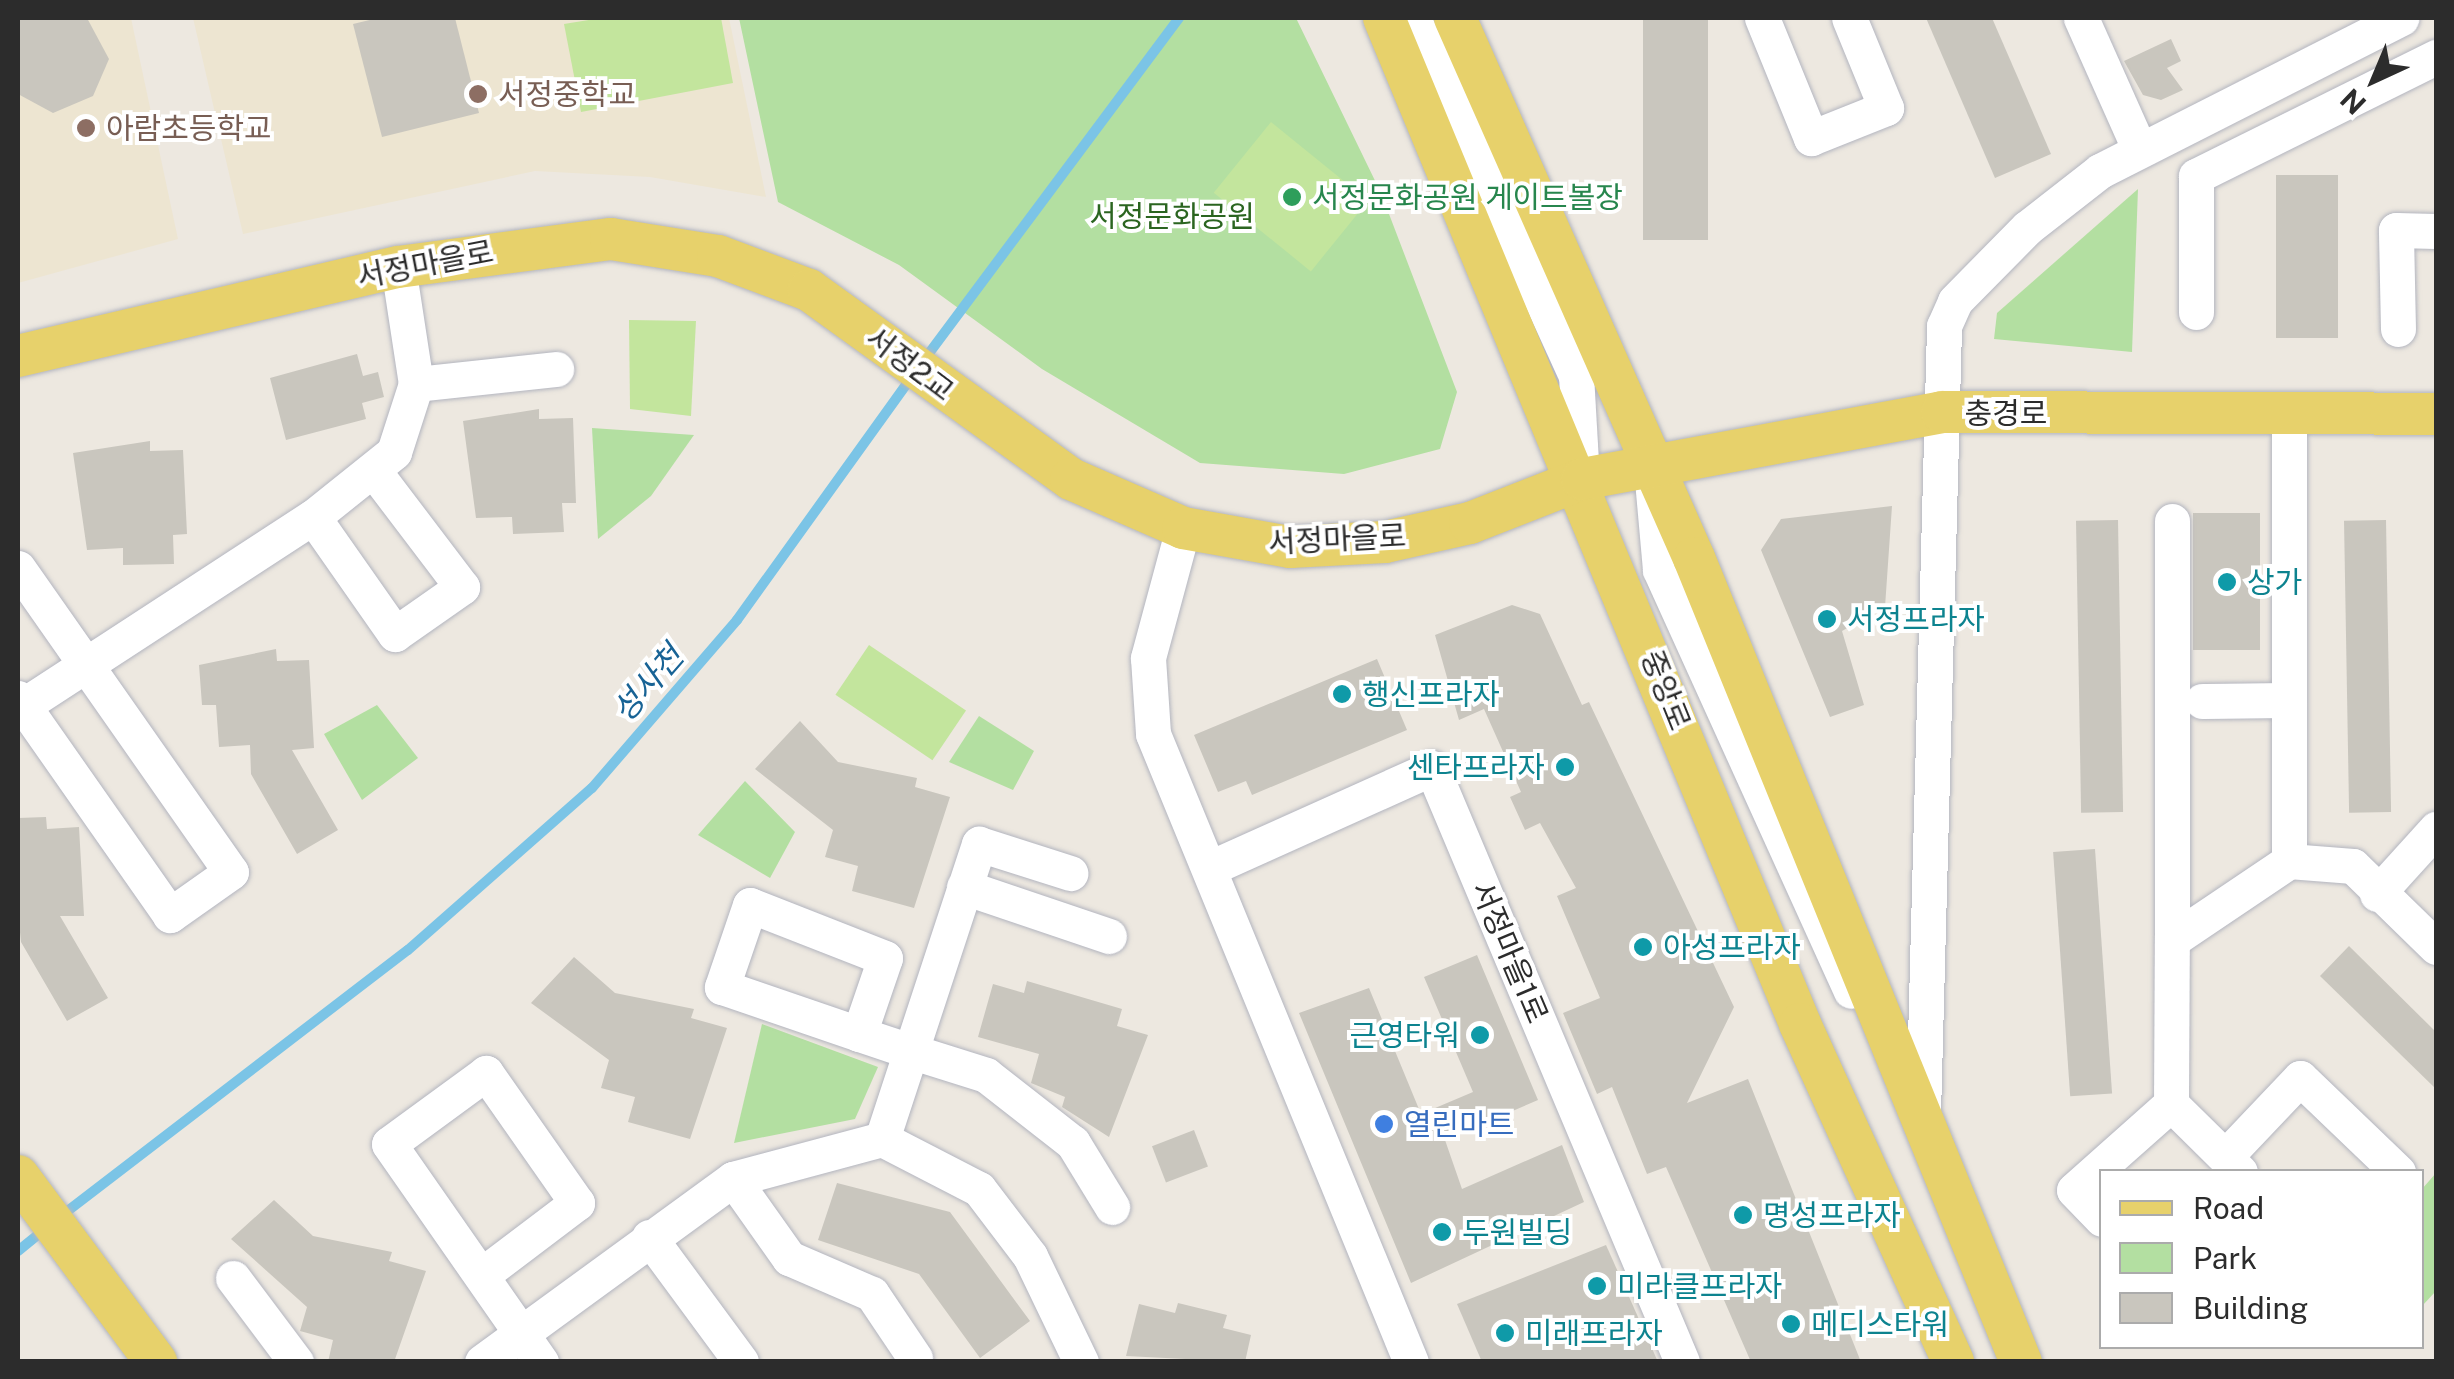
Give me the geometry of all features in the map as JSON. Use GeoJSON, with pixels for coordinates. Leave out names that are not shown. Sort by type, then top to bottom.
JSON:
{"type":"FeatureCollection","features":[{"type":"Feature","properties":{"kind":"main road","name":"중앙로"},"geometry":{"type":"LineString","coordinates":[[1384,18],[1582,479],[1800,1024],[1953,1362]]}},
{"type":"Feature","properties":{"kind":"main road"},"geometry":{"type":"LineString","coordinates":[[1455,18],[1651,465],[2022,1362]]}},
{"type":"Feature","properties":{"kind":"main road","name":"서정마을로"},"geometry":{"type":"LineString","coordinates":[[18,356],[398,267],[612,239],[718,256],[828,304]]}},
{"type":"Feature","properties":{"kind":"main road","name":"서정2교"},"geometry":{"type":"LineString","coordinates":[[828,304],[989,427]]}},
{"type":"Feature","properties":{"kind":"main road","name":"충경로"},"geometry":{"type":"LineString","coordinates":[[1582,479],[1942,412],[2436,414]]}},
{"type":"Feature","properties":{"kind":"main road","name":"서정마을로"},"geometry":{"type":"LineString","coordinates":[[989,427],[1071,479],[1183,528],[1290,547],[1385,542],[1470,523],[1582,479]]}},
{"type":"Feature","properties":{"kind":"main road"},"geometry":{"type":"LineString","coordinates":[[18,1176],[84,1276],[156,1362]]}},
{"type":"Feature","properties":{"kind":"street"},"geometry":{"type":"LineString","coordinates":[[1413,18],[1576,375],[1582,479]]}},
{"type":"Feature","properties":{"kind":"street"},"geometry":{"type":"LineString","coordinates":[[1762,18],[1812,138],[1886,108],[1849,18]]}},
{"type":"Feature","properties":{"kind":"street"},"geometry":{"type":"LineString","coordinates":[[2081,18],[2138,146]]}},
{"type":"Feature","properties":{"kind":"street"},"geometry":{"type":"LineString","coordinates":[[1923,1130],[1944,326],[1955,302],[2026,228],[2138,146],[2401,18]]}},
{"type":"Feature","properties":{"kind":"street"},"geometry":{"type":"LineString","coordinates":[[2196,312],[2196,176],[2436,56]]}},
{"type":"Feature","properties":{"kind":"street"},"geometry":{"type":"LineString","coordinates":[[2398,329],[2396,230],[2436,230]]}},
{"type":"Feature","properties":{"kind":"street"},"geometry":{"type":"LineString","coordinates":[[18,568],[86,665],[231,872],[170,916],[19,705],[86,665],[313,517],[394,452],[416,384],[398,267]]}},
{"type":"Feature","properties":{"kind":"street"},"geometry":{"type":"LineString","coordinates":[[416,384],[556,369]]}},
{"type":"Feature","properties":{"kind":"street"},"geometry":{"type":"LineString","coordinates":[[2288,861],[2289,413]]}},
{"type":"Feature","properties":{"kind":"street"},"geometry":{"type":"LineString","coordinates":[[313,517],[396,634],[462,587],[374,471]]}},
{"type":"Feature","properties":{"kind":"street"},"geometry":{"type":"LineString","coordinates":[[2172,521],[2171,1104],[2233,1164],[2300,1078],[2395,1169]]}},
{"type":"Feature","properties":{"kind":"street"},"geometry":{"type":"LineString","coordinates":[[1183,528],[1146,696],[1210,868],[1411,1362]]}},
{"type":"Feature","properties":{"kind":"street"},"geometry":{"type":"LineString","coordinates":[[2202,701],[2289,700]]}},
{"type":"Feature","properties":{"kind":"street","name":"서정마을1로"},"geometry":{"type":"LineString","coordinates":[[1210,868],[1432,768],[1682,1362]]}},
{"type":"Feature","properties":{"kind":"street"},"geometry":{"type":"LineString","coordinates":[[2377,894],[2436,828]]}},
{"type":"Feature","properties":{"kind":"street"},"geometry":{"type":"LineString","coordinates":[[882,1138],[979,844],[1070,873]]}},
{"type":"Feature","properties":{"kind":"street"},"geometry":{"type":"LineString","coordinates":[[2172,940],[2288,861],[2353,866],[2377,894],[2436,947]]}},
{"type":"Feature","properties":{"kind":"street"},"geometry":{"type":"LineString","coordinates":[[964,887],[1108,936]]}},
{"type":"Feature","properties":{"kind":"street"},"geometry":{"type":"LineString","coordinates":[[859,1034],[886,958],[750,905],[722,988],[910,1052],[1028,1100],[1073,1143],[1112,1207]]}},
{"type":"Feature","properties":{"kind":"street"},"geometry":{"type":"LineString","coordinates":[[483,1274],[577,1204],[486,1073],[390,1144],[541,1362]]}},
{"type":"Feature","properties":{"kind":"street"},"geometry":{"type":"LineString","coordinates":[[2099,1216],[2074,1190],[2171,1104]]}},
{"type":"Feature","properties":{"kind":"street"},"geometry":{"type":"LineString","coordinates":[[482,1362],[733,1179],[882,1138],[979,1189],[1030,1256],[1081,1362]]}},
{"type":"Feature","properties":{"kind":"street"},"geometry":{"type":"LineString","coordinates":[[733,1179],[788,1258],[872,1294],[914,1358]]}},
{"type":"Feature","properties":{"kind":"street"},"geometry":{"type":"LineString","coordinates":[[649,1237],[741,1362]]}},
{"type":"Feature","properties":{"kind":"street"},"geometry":{"type":"LineString","coordinates":[[233,1278],[296,1362]]}},
{"type":"Feature","properties":{"kind":"shaded area","name":"아람초등학교"},"geometry":{"type":"Polygon","coordinates":[[[18,18],[131,18],[178,239],[18,283],[18,18]]]}},
{"type":"Feature","properties":{"kind":"shaded area","name":"서정중학교"},"geometry":{"type":"Polygon","coordinates":[[[193,18],[729,18],[766,197],[650,177],[535,171],[243,234],[193,18]]]}},
{"type":"Feature","properties":{"kind":"green space"},"geometry":{"type":"Polygon","coordinates":[[[601,18],[721,18],[733,83],[581,112],[564,24],[601,18]]]}},
{"type":"Feature","properties":{"kind":"green space","name":"서정문화공원"},"geometry":{"type":"Polygon","coordinates":[[[739,18],[1296,18],[1381,193],[1457,392],[1440,449],[1344,474],[1200,463],[1042,369],[899,265],[778,202],[739,18]]]}},
{"type":"Feature","properties":{"kind":"green space","name":"서정문화공원 게이트볼장"},"geometry":{"type":"Polygon","coordinates":[[[1271,122],[1368,201],[1311,271],[1214,193],[1271,122]]]}},
{"type":"Feature","properties":{"kind":"green space"},"geometry":{"type":"Polygon","coordinates":[[[2138,189],[2132,352],[1994,339],[1997,313],[2138,189]]]}},
{"type":"Feature","properties":{"kind":"green space"},"geometry":{"type":"Polygon","coordinates":[[[629,320],[696,321],[691,416],[630,409],[629,320]]]}},
{"type":"Feature","properties":{"kind":"green space"},"geometry":{"type":"Polygon","coordinates":[[[592,428],[694,435],[651,496],[598,539],[592,428]]]}},
{"type":"Feature","properties":{"kind":"green space"},"geometry":{"type":"Polygon","coordinates":[[[869,645],[966,710],[932,760],[835,695],[869,645]]]}},
{"type":"Feature","properties":{"kind":"green space"},"geometry":{"type":"Polygon","coordinates":[[[377,705],[418,758],[362,800],[324,734],[377,705]]]}},
{"type":"Feature","properties":{"kind":"green space"},"geometry":{"type":"Polygon","coordinates":[[[979,716],[1034,751],[1013,790],[949,762],[979,716]]]}},
{"type":"Feature","properties":{"kind":"green space"},"geometry":{"type":"Polygon","coordinates":[[[745,781],[795,832],[770,878],[698,835],[745,781]]]}},
{"type":"Feature","properties":{"kind":"green space"},"geometry":{"type":"Polygon","coordinates":[[[762,1024],[878,1067],[855,1119],[734,1143],[762,1024]]]}},
{"type":"Feature","properties":{"kind":"green space"},"geometry":{"type":"Polygon","coordinates":[[[2436,1173],[2436,1291],[2424,1304],[2424,1187],[2436,1173]]]}},
{"type":"Feature","properties":{"kind":"building"},"geometry":{"type":"Polygon","coordinates":[[[18,18],[87,18],[109,59],[93,96],[53,113],[18,94],[18,18]]]}},
{"type":"Feature","properties":{"kind":"building"},"geometry":{"type":"Polygon","coordinates":[[[378,18],[455,18],[479,113],[382,137],[353,24],[378,18]]]}},
{"type":"Feature","properties":{"kind":"building"},"geometry":{"type":"Polygon","coordinates":[[[1643,18],[1708,18],[1708,240],[1643,240],[1643,18]]]}},
{"type":"Feature","properties":{"kind":"building"},"geometry":{"type":"Polygon","coordinates":[[[1926,18],[1992,18],[2051,154],[1995,178],[1926,18]]]}},
{"type":"Feature","properties":{"kind":"building"},"geometry":{"type":"Polygon","coordinates":[[[2171,39],[2181,61],[2167,68],[2183,90],[2161,100],[2143,95],[2124,61],[2171,39]]]}},
{"type":"Feature","properties":{"kind":"building"},"geometry":{"type":"Polygon","coordinates":[[[2276,175],[2338,175],[2338,338],[2276,338],[2276,175]]]}},
{"type":"Feature","properties":{"kind":"building"},"geometry":{"type":"Polygon","coordinates":[[[357,354],[363,376],[378,372],[384,397],[362,403],[366,419],[286,440],[270,378],[357,354]]]}},
{"type":"Feature","properties":{"kind":"building"},"geometry":{"type":"Polygon","coordinates":[[[539,409],[539,419],[573,418],[576,503],[562,503],[564,532],[513,534],[512,517],[476,518],[463,421],[539,409]]]}},
{"type":"Feature","properties":{"kind":"building"},"geometry":{"type":"Polygon","coordinates":[[[150,441],[150,451],[183,450],[187,534],[173,535],[174,564],[123,565],[123,548],[87,550],[73,453],[150,441]]]}},
{"type":"Feature","properties":{"kind":"building","name":"서정프라자"},"geometry":{"type":"Polygon","coordinates":[[[1892,506],[1885,607],[1842,631],[1864,705],[1830,717],[1761,550],[1781,519],[1892,506]]]}},
{"type":"Feature","properties":{"kind":"building","name":"상가"},"geometry":{"type":"Polygon","coordinates":[[[2193,513],[2260,513],[2260,650],[2193,650],[2193,513]]]}},
{"type":"Feature","properties":{"kind":"building"},"geometry":{"type":"Polygon","coordinates":[[[2118,520],[2123,812],[2081,813],[2076,521],[2118,520]]]}},
{"type":"Feature","properties":{"kind":"building"},"geometry":{"type":"Polygon","coordinates":[[[2386,520],[2391,812],[2349,813],[2344,521],[2386,520]]]}},
{"type":"Feature","properties":{"kind":"building"},"geometry":{"type":"Polygon","coordinates":[[[1512,605],[1540,614],[1582,705],[1589,702],[1734,1007],[1687,1103],[1748,1079],[1861,1362],[1751,1362],[1666,1167],[1647,1174],[1612,1087],[1597,1094],[1563,1013],[1600,998],[1557,896],[1576,888],[1540,823],[1525,830],[1510,797],[1521,792],[1484,709],[1459,720],[1435,635],[1512,605]]]}},
{"type":"Feature","properties":{"kind":"building"},"geometry":{"type":"Polygon","coordinates":[[[276,649],[277,661],[309,660],[314,748],[292,750],[338,830],[297,854],[251,774],[250,745],[219,747],[216,705],[202,705],[199,665],[276,649]]]}},
{"type":"Feature","properties":{"kind":"building","name":"행신프라자"},"geometry":{"type":"Polygon","coordinates":[[[1377,659],[1407,730],[1252,795],[1246,781],[1218,792],[1194,735],[1377,659]]]}},
{"type":"Feature","properties":{"kind":"building"},"geometry":{"type":"Polygon","coordinates":[[[800,721],[838,762],[917,778],[915,787],[950,797],[914,908],[852,891],[858,866],[825,857],[833,830],[755,769],[800,721]]]}},
{"type":"Feature","properties":{"kind":"building"},"geometry":{"type":"Polygon","coordinates":[[[46,817],[47,829],[79,827],[84,916],[60,916],[108,998],[67,1021],[21,942],[18,913],[18,818],[46,817]]]}},
{"type":"Feature","properties":{"kind":"building"},"geometry":{"type":"Polygon","coordinates":[[[2095,849],[2112,1093],[2070,1096],[2053,852],[2095,849]]]}},
{"type":"Feature","properties":{"kind":"building"},"geometry":{"type":"Polygon","coordinates":[[[2349,946],[2436,1032],[2436,1089],[2320,976],[2349,946]]]}},
{"type":"Feature","properties":{"kind":"building"},"geometry":{"type":"Polygon","coordinates":[[[1477,955],[1538,1100],[1445,1140],[1462,1189],[1562,1145],[1584,1202],[1411,1283],[1299,1013],[1369,988],[1421,1114],[1473,1092],[1424,977],[1477,955]]]}},
{"type":"Feature","properties":{"kind":"building"},"geometry":{"type":"Polygon","coordinates":[[[574,957],[615,993],[694,1009],[691,1018],[727,1028],[690,1139],[628,1122],[635,1097],[601,1088],[609,1060],[531,1003],[574,957]]]}},
{"type":"Feature","properties":{"kind":"building"},"geometry":{"type":"Polygon","coordinates":[[[1027,981],[1122,1009],[1117,1026],[1148,1035],[1109,1137],[1062,1107],[1065,1097],[1031,1083],[1039,1054],[978,1037],[993,984],[1024,993],[1027,981]]]}},
{"type":"Feature","properties":{"kind":"building"},"geometry":{"type":"Polygon","coordinates":[[[1194,1130],[1208,1166],[1166,1183],[1152,1146],[1194,1130]]]}},
{"type":"Feature","properties":{"kind":"building"},"geometry":{"type":"Polygon","coordinates":[[[837,1183],[950,1212],[1030,1321],[980,1358],[919,1274],[818,1240],[837,1183]]]}},
{"type":"Feature","properties":{"kind":"building"},"geometry":{"type":"Polygon","coordinates":[[[274,1200],[313,1236],[392,1252],[389,1261],[426,1271],[394,1362],[328,1362],[333,1340],[300,1331],[307,1307],[231,1239],[274,1200]]]}},
{"type":"Feature","properties":{"kind":"building"},"geometry":{"type":"Polygon","coordinates":[[[1606,1245],[1658,1362],[1482,1362],[1457,1304],[1606,1245]]]}},
{"type":"Feature","properties":{"kind":"building"},"geometry":{"type":"Polygon","coordinates":[[[1178,1303],[1227,1315],[1223,1328],[1251,1335],[1245,1362],[1126,1356],[1139,1304],[1175,1313],[1178,1303]]]}},
{"type":"Feature","properties":{"kind":"waterway","name":"성사천"},"geometry":{"type":"LineString","coordinates":[[924,360],[1179,18]]}},
{"type":"Feature","properties":{"kind":"waterway","name":"성사천"},"geometry":{"type":"LineString","coordinates":[[61,1216],[408,950],[592,788],[737,620],[911,378]]}},
{"type":"Feature","properties":{"kind":"waterway","name":"성사천"},"geometry":{"type":"LineString","coordinates":[[18,1251],[44,1230]]}},
{"type":"Feature","properties":{"kind":"place","name":"서정중학교"},"geometry":{"type":"Point","coordinates":[478,94]}},
{"type":"Feature","properties":{"kind":"place","name":"아람초등학교"},"geometry":{"type":"Point","coordinates":[86,128]}},
{"type":"Feature","properties":{"kind":"place","name":"서정문화공원 게이트볼장"},"geometry":{"type":"Point","coordinates":[1292,197]}},
{"type":"Feature","properties":{"kind":"place","name":"상가"},"geometry":{"type":"Point","coordinates":[2227,582]}},
{"type":"Feature","properties":{"kind":"place","name":"서정프라자"},"geometry":{"type":"Point","coordinates":[1827,619]}},
{"type":"Feature","properties":{"kind":"place","name":"행신프라자"},"geometry":{"type":"Point","coordinates":[1342,694]}},
{"type":"Feature","properties":{"kind":"place","name":"센타프라자"},"geometry":{"type":"Point","coordinates":[1565,767]}},
{"type":"Feature","properties":{"kind":"place","name":"아성프라자"},"geometry":{"type":"Point","coordinates":[1643,947]}},
{"type":"Feature","properties":{"kind":"place","name":"근영타워"},"geometry":{"type":"Point","coordinates":[1480,1035]}},
{"type":"Feature","properties":{"kind":"place","name":"열린마트"},"geometry":{"type":"Point","coordinates":[1384,1124]}},
{"type":"Feature","properties":{"kind":"place","name":"명성프라자"},"geometry":{"type":"Point","coordinates":[1743,1215]}},
{"type":"Feature","properties":{"kind":"place","name":"두원빌딩"},"geometry":{"type":"Point","coordinates":[1442,1232]}},
{"type":"Feature","properties":{"kind":"place","name":"미라클프라자"},"geometry":{"type":"Point","coordinates":[1597,1286]}},
{"type":"Feature","properties":{"kind":"place","name":"메디스타워"},"geometry":{"type":"Point","coordinates":[1791,1324]}},
{"type":"Feature","properties":{"kind":"place","name":"미래프라자"},"geometry":{"type":"Point","coordinates":[1505,1333]}}]}
